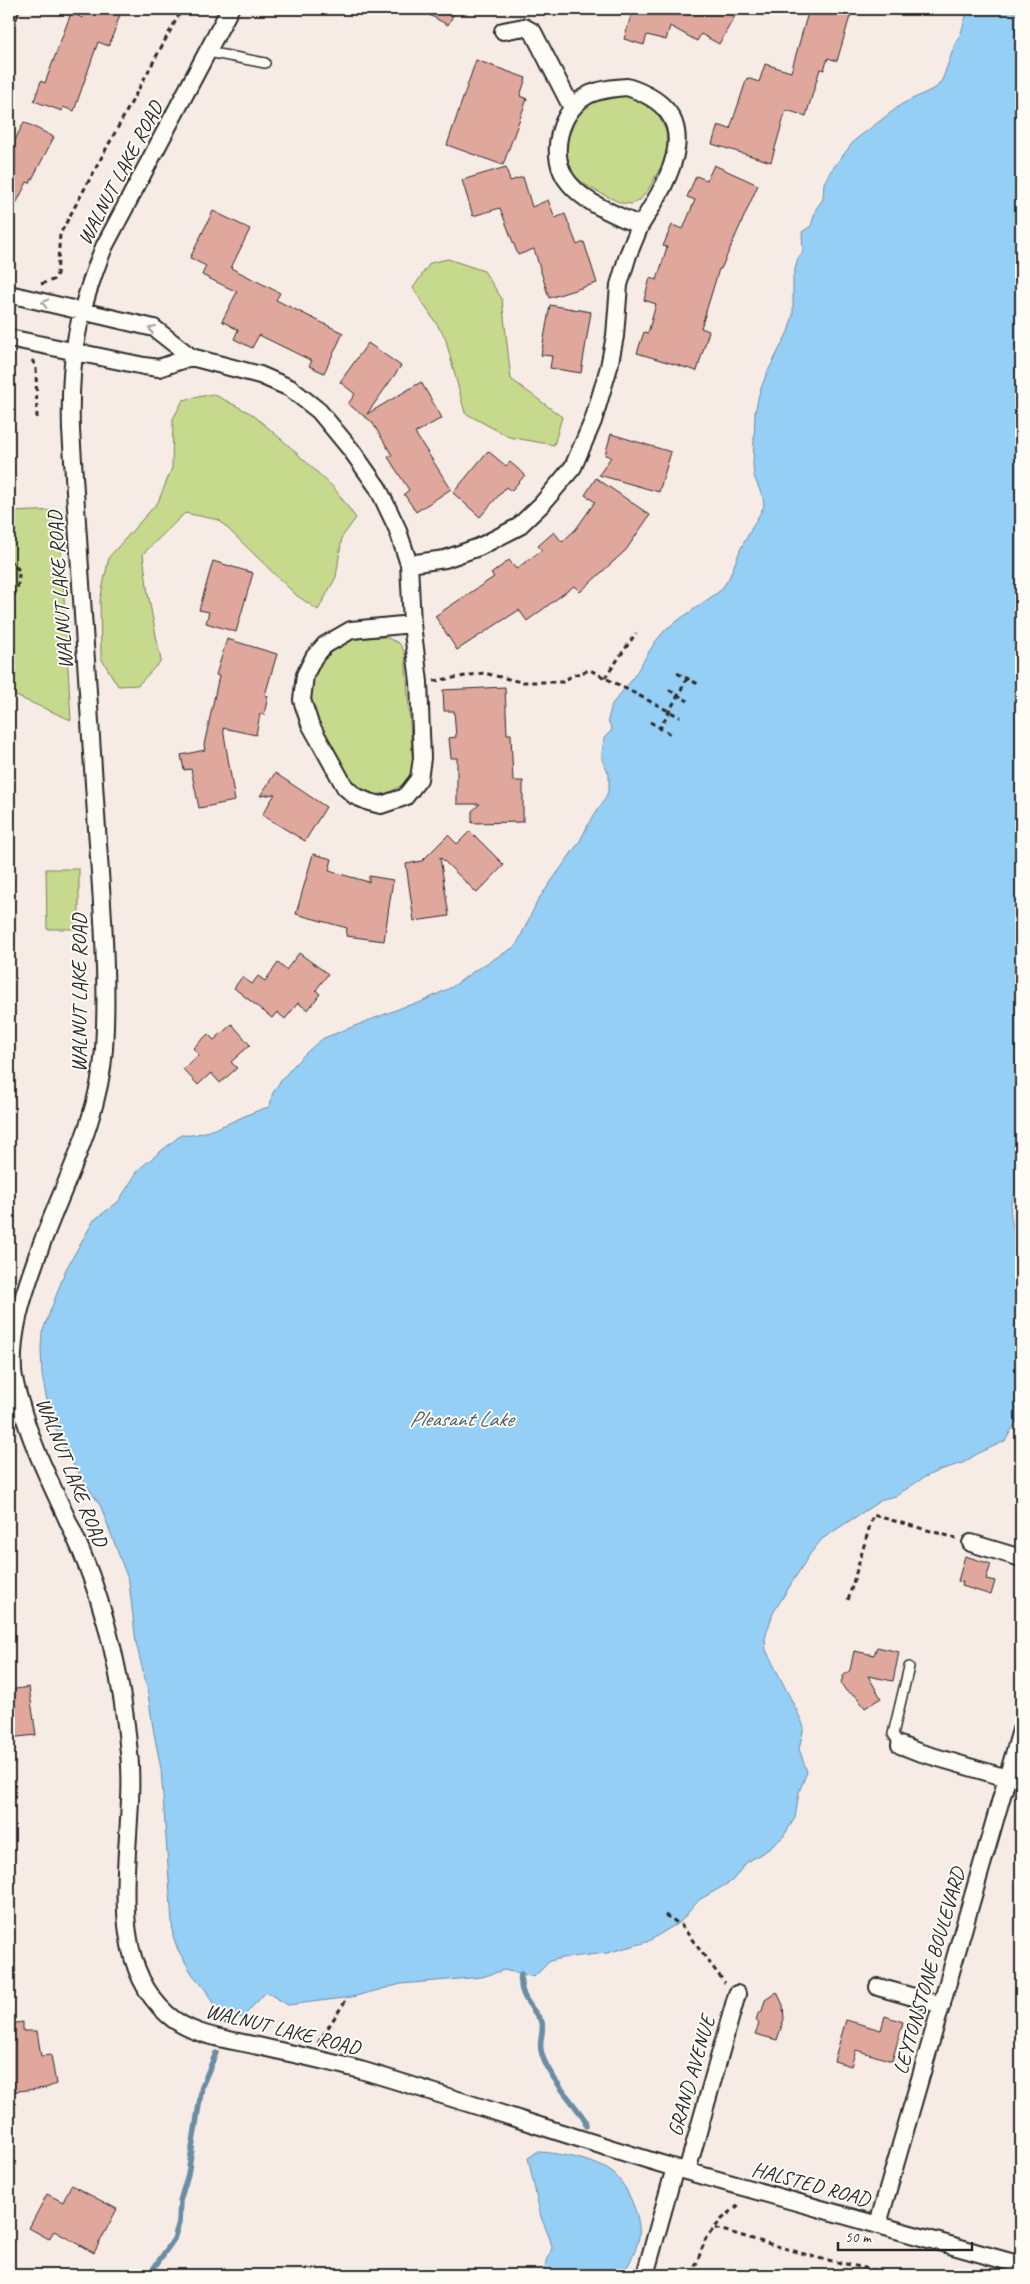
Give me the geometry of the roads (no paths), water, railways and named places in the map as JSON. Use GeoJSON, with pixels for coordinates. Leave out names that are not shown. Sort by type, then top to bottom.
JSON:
{"type":"FeatureCollection","features":[{"type":"Feature","properties":{"kind":"street"},"geometry":{"type":"LineString","coordinates":[[9,14],[10,9]]}},
{"type":"Feature","properties":{"kind":"street","name":"WALNUT LAKE ROAD"},"geometry":{"type":"LineString","coordinates":[[230,9],[104,247],[88,285],[73,350],[70,387],[71,430],[102,928],[104,1048],[98,1098],[74,1164],[45,1232],[14,1330],[13,1374],[25,1422],[48,1480],[82,1552],[103,1610],[121,1695],[130,1759],[126,1912],[135,1964],[146,1989],[155,2001],[169,2016],[185,2027],[210,2036],[361,2070],[681,2169]]}},
{"type":"Feature","properties":{"kind":"street"},"geometry":{"type":"LineString","coordinates":[[503,31],[524,28],[533,32],[572,108]]}},
{"type":"Feature","properties":{"kind":"street"},"geometry":{"type":"LineString","coordinates":[[409,564],[445,559],[479,547],[518,528],[542,504],[573,467],[593,422],[609,367],[615,336],[618,285],[640,226],[674,164],[677,144],[674,123],[663,106],[646,93],[627,87],[607,88],[594,93],[572,108],[562,125],[558,144],[559,164],[567,182],[580,196],[640,226]]}},
{"type":"Feature","properties":{"kind":"street"},"geometry":{"type":"LineString","coordinates":[[9,294],[154,328],[191,357],[260,375],[290,388],[319,411],[352,451],[378,488],[397,528],[409,564],[412,624],[419,682],[422,758],[419,779],[405,797],[382,805],[355,796],[345,787],[334,770],[310,724],[302,700],[304,675],[314,656],[337,637],[352,630],[412,624]]}},
{"type":"Feature","properties":{"kind":"street"},"geometry":{"type":"LineString","coordinates":[[9,338],[159,368],[191,357]]}},
{"type":"Feature","properties":{"kind":"street"},"geometry":{"type":"LineString","coordinates":[[971,1543],[1021,1558]]}},
{"type":"Feature","properties":{"kind":"street","name":"LEYTONSTONE BOULEVARD"},"geometry":{"type":"LineString","coordinates":[[878,2224],[1021,1730]]}},
{"type":"Feature","properties":{"kind":"street"},"geometry":{"type":"LineString","coordinates":[[900,1745],[1007,1778]]}},
{"type":"Feature","properties":{"kind":"street"},"geometry":{"type":"LineString","coordinates":[[878,1987],[942,2005]]}},
{"type":"Feature","properties":{"kind":"street","name":"GRAND AVENUE"},"geometry":{"type":"LineString","coordinates":[[681,2169],[733,1991]]}},
{"type":"Feature","properties":{"kind":"street"},"geometry":{"type":"LineString","coordinates":[[645,2275],[681,2169]]}},
{"type":"Feature","properties":{"kind":"street","name":"HALSTED ROAD"},"geometry":{"type":"LineString","coordinates":[[681,2169],[1021,2265]]}},
{"type":"Feature","properties":{"kind":"lane"},"geometry":{"type":"LineString","coordinates":[[208,52],[265,62]]}},
{"type":"Feature","properties":{"kind":"lane"},"geometry":{"type":"LineString","coordinates":[[900,1745],[893,1734],[908,1667]]}},
{"type":"Feature","properties":{"kind":"water","name":"Pleasant Lake"},"geometry":{"type":"Polygon","coordinates":[[[968,9],[1021,9],[1021,1187],[1012,1199],[1011,1205],[1015,1241],[1013,1269],[1021,1278],[1021,1405],[1017,1421],[1005,1441],[963,1463],[940,1470],[923,1478],[896,1496],[883,1499],[822,1539],[810,1554],[773,1613],[765,1638],[766,1650],[804,1727],[799,1749],[807,1772],[799,1792],[795,1818],[783,1837],[769,1849],[746,1863],[732,1881],[699,1900],[680,1922],[647,1942],[607,1953],[550,1961],[534,1977],[504,1970],[482,1977],[401,1984],[352,1997],[288,2005],[266,1992],[242,2018],[217,2011],[205,1989],[193,1975],[178,1950],[173,1936],[161,1769],[147,1687],[136,1643],[129,1582],[101,1507],[69,1458],[50,1416],[42,1375],[42,1333],[66,1269],[94,1220],[118,1202],[139,1169],[181,1135],[202,1133],[269,1107],[272,1095],[282,1079],[304,1055],[324,1038],[406,1006],[419,1003],[452,987],[477,969],[516,946],[538,900],[580,841],[609,789],[609,774],[602,760],[602,753],[604,738],[612,730],[608,720],[612,704],[631,681],[655,642],[666,629],[721,590],[729,578],[741,548],[764,506],[763,498],[754,476],[755,413],[766,375],[788,332],[793,315],[793,277],[798,258],[803,252],[802,232],[811,226],[816,209],[823,199],[824,183],[830,172],[855,140],[902,104],[937,87],[943,78],[961,33],[968,9]]]}},
{"type":"Feature","properties":{"kind":"water"},"geometry":{"type":"Polygon","coordinates":[[[537,2152],[566,2156],[599,2165],[614,2174],[624,2186],[636,2212],[639,2237],[630,2261],[622,2275],[542,2275],[552,2248],[541,2217],[528,2158],[537,2152]]]}},
{"type":"Feature","properties":{"kind":"waterway"},"geometry":{"type":"LineString","coordinates":[[521,1974],[523,1994],[542,2022],[541,2046],[543,2058],[553,2077],[585,2120],[586,2126]]}},
{"type":"Feature","properties":{"kind":"waterway"},"geometry":{"type":"LineString","coordinates":[[226,2022],[228,2015]]}},
{"type":"Feature","properties":{"kind":"waterway"},"geometry":{"type":"LineString","coordinates":[[149,2275],[174,2239],[179,2222],[180,2201],[188,2174],[202,2086],[216,2053]]}}]}
